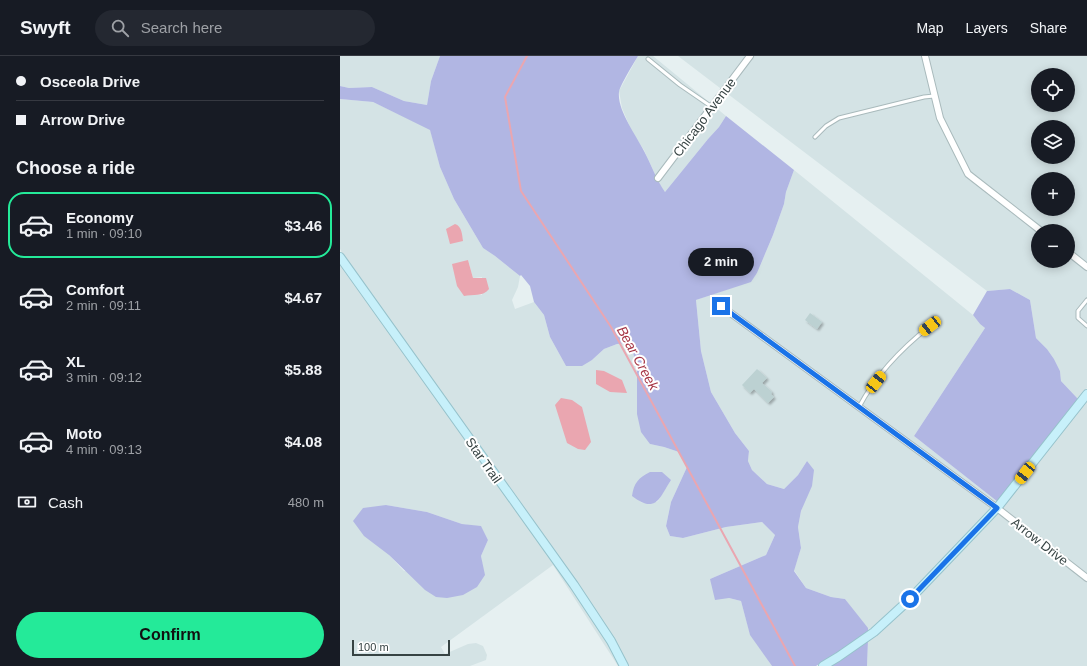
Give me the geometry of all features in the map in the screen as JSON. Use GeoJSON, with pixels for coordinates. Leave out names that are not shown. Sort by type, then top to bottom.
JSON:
{"type":"FeatureCollection","features":[{"type":"Feature","properties":{"kind":"street","name":"Chicago Avenue"},"geometry":{"type":"LineString","coordinates":[[658,178],[750,56]]}},
{"type":"Feature","properties":{"kind":"street"},"geometry":{"type":"LineString","coordinates":[[925,56],[940,118],[968,174],[1032,224]]}},
{"type":"Feature","properties":{"kind":"street","name":"Star Trail"},"geometry":{"type":"LineString","coordinates":[[340,256],[574,585],[611,642],[624,666]]}},
{"type":"Feature","properties":{"kind":"street"},"geometry":{"type":"LineString","coordinates":[[1075,258],[1087,267]]}},
{"type":"Feature","properties":{"kind":"street","name":"Arrow Drive"},"geometry":{"type":"LineString","coordinates":[[721,306],[997,508],[1087,578]]}},
{"type":"Feature","properties":{"kind":"street"},"geometry":{"type":"LineString","coordinates":[[823,666],[874,632],[904,604],[997,508],[1087,394]]}},
{"type":"Feature","properties":{"kind":"lane"},"geometry":{"type":"LineString","coordinates":[[648,59],[680,86],[712,107]]}},
{"type":"Feature","properties":{"kind":"lane"},"geometry":{"type":"LineString","coordinates":[[815,137],[826,126],[839,118],[934,96]]}},
{"type":"Feature","properties":{"kind":"lane"},"geometry":{"type":"LineString","coordinates":[[1087,300],[1078,311],[1078,318],[1087,326]]}},
{"type":"Feature","properties":{"kind":"lane"},"geometry":{"type":"LineString","coordinates":[[859,407],[864,398],[890,364],[910,342],[930,326]]}},
{"type":"Feature","properties":{"kind":"shaded area"},"geometry":{"type":"Polygon","coordinates":[[[340,56],[440,56],[431,81],[427,105],[404,101],[372,87],[349,88],[340,86],[340,56]]]}},
{"type":"Feature","properties":{"kind":"shaded area"},"geometry":{"type":"Polygon","coordinates":[[[440,56],[638,56],[622,84],[619,92],[619,99],[624,114],[665,192],[719,127],[726,116],[794,170],[773,235],[757,273],[751,282],[696,300],[701,351],[711,392],[735,433],[749,451],[748,461],[752,470],[767,484],[784,489],[798,475],[807,461],[814,470],[812,486],[801,511],[798,527],[801,548],[794,571],[806,588],[831,597],[845,599],[868,628],[868,631],[836,654],[816,666],[772,666],[750,635],[741,601],[729,598],[715,600],[710,579],[766,555],[775,535],[762,522],[726,527],[683,538],[670,536],[666,526],[671,502],[687,467],[679,452],[650,444],[641,432],[637,414],[637,370],[631,343],[617,344],[604,349],[592,360],[582,366],[566,366],[550,337],[544,315],[534,302],[530,286],[521,275],[520,276],[483,248],[454,199],[440,167],[430,130],[373,102],[340,99],[340,86],[349,88],[372,87],[404,101],[427,105],[431,81],[440,56]]]}},
{"type":"Feature","properties":{"kind":"shaded area"},"geometry":{"type":"Polygon","coordinates":[[[638,56],[653,56],[726,116],[719,127],[665,192],[659,183],[644,150],[632,132],[622,108],[619,91],[638,56]]]}},
{"type":"Feature","properties":{"kind":"shaded area"},"geometry":{"type":"Polygon","coordinates":[[[678,56],[1087,56],[1087,388],[1078,399],[1061,381],[1060,371],[1054,359],[1036,338],[1030,300],[1010,289],[987,291],[678,56]]]}},
{"type":"Feature","properties":{"kind":"shaded area"},"geometry":{"type":"Polygon","coordinates":[[[340,99],[373,102],[430,129],[440,167],[454,199],[483,248],[520,276],[518,287],[512,300],[515,309],[534,302],[544,315],[550,337],[566,366],[592,360],[604,349],[617,344],[631,343],[650,444],[679,452],[687,467],[671,502],[666,526],[670,536],[683,538],[726,527],[762,522],[775,535],[766,555],[710,579],[729,598],[741,601],[750,634],[772,666],[628,666],[614,640],[577,583],[340,249],[340,99]],[[468,260],[470,294],[482,295],[482,277],[473,278],[468,260]],[[671,480],[640,502],[650,504],[658,501],[671,480]]]}},
{"type":"Feature","properties":{"kind":"shaded area"},"geometry":{"type":"Polygon","coordinates":[[[794,170],[973,315],[985,328],[914,436],[998,502],[907,597],[868,631],[845,599],[831,597],[806,588],[794,570],[801,548],[798,527],[805,500],[807,461],[798,475],[784,489],[767,484],[752,470],[748,461],[749,451],[735,433],[711,392],[701,351],[696,300],[751,281],[757,273],[773,235],[794,170]]]}},
{"type":"Feature","properties":{"kind":"shaded area"},"geometry":{"type":"Polygon","coordinates":[[[455,224],[460,229],[463,241],[450,244],[446,229],[455,224]]]}},
{"type":"Feature","properties":{"kind":"shaded area"},"geometry":{"type":"Polygon","coordinates":[[[468,260],[473,278],[486,278],[489,289],[487,292],[478,295],[464,296],[457,286],[452,264],[468,260]]]}},
{"type":"Feature","properties":{"kind":"shaded area"},"geometry":{"type":"Polygon","coordinates":[[[340,263],[570,587],[608,643],[620,666],[618,666],[553,565],[441,647],[445,654],[468,644],[476,643],[483,646],[487,655],[486,660],[470,666],[340,666],[340,263]],[[386,505],[389,555],[404,571],[484,575],[481,556],[488,540],[481,527],[462,524],[427,512],[386,505]]]}},
{"type":"Feature","properties":{"kind":"shaded area"},"geometry":{"type":"Polygon","coordinates":[[[1010,289],[1030,300],[1036,338],[1054,359],[1060,371],[1061,381],[1078,399],[998,502],[914,436],[985,328],[973,315],[987,291],[1010,289]]]}},
{"type":"Feature","properties":{"kind":"shaded area"},"geometry":{"type":"Polygon","coordinates":[[[596,370],[604,371],[622,380],[627,393],[610,392],[596,384],[596,370]]]}},
{"type":"Feature","properties":{"kind":"shaded area"},"geometry":{"type":"Polygon","coordinates":[[[561,398],[572,400],[582,407],[591,442],[585,450],[578,449],[567,443],[555,405],[561,398]]]}},
{"type":"Feature","properties":{"kind":"shaded area"},"geometry":{"type":"Polygon","coordinates":[[[1087,400],[1087,666],[867,666],[868,640],[913,601],[1087,400]]]}},
{"type":"Feature","properties":{"kind":"shaded area"},"geometry":{"type":"Polygon","coordinates":[[[650,472],[662,472],[671,480],[656,502],[647,504],[632,496],[637,481],[642,476],[650,472]]]}},
{"type":"Feature","properties":{"kind":"shaded area"},"geometry":{"type":"Polygon","coordinates":[[[386,505],[427,512],[462,524],[481,526],[488,540],[481,556],[485,575],[477,587],[463,595],[447,598],[436,597],[425,590],[389,555],[364,536],[353,521],[363,508],[386,505]]]}},
{"type":"Feature","properties":{"kind":"shaded area"},"geometry":{"type":"Polygon","coordinates":[[[868,640],[867,666],[829,666],[868,640]]]}},
{"type":"Feature","properties":{"kind":"building"},"geometry":{"type":"Polygon","coordinates":[[[810,313],[822,322],[817,329],[805,320],[810,313]]]}},
{"type":"Feature","properties":{"kind":"building"},"geometry":{"type":"Polygon","coordinates":[[[757,369],[767,378],[762,383],[772,392],[771,394],[774,397],[768,403],[754,389],[750,393],[742,385],[757,369]]]}},
{"type":"Feature","properties":{"kind":"waterway","name":"Bear Creek"},"geometry":{"type":"LineString","coordinates":[[527,56],[505,97],[521,191],[611,327],[795,666]]}},
{"type":"Feature","properties":{"kind":"route"},"geometry":{"type":"LineString","coordinates":[[721,306],[997,508],[910,599]]}}]}
